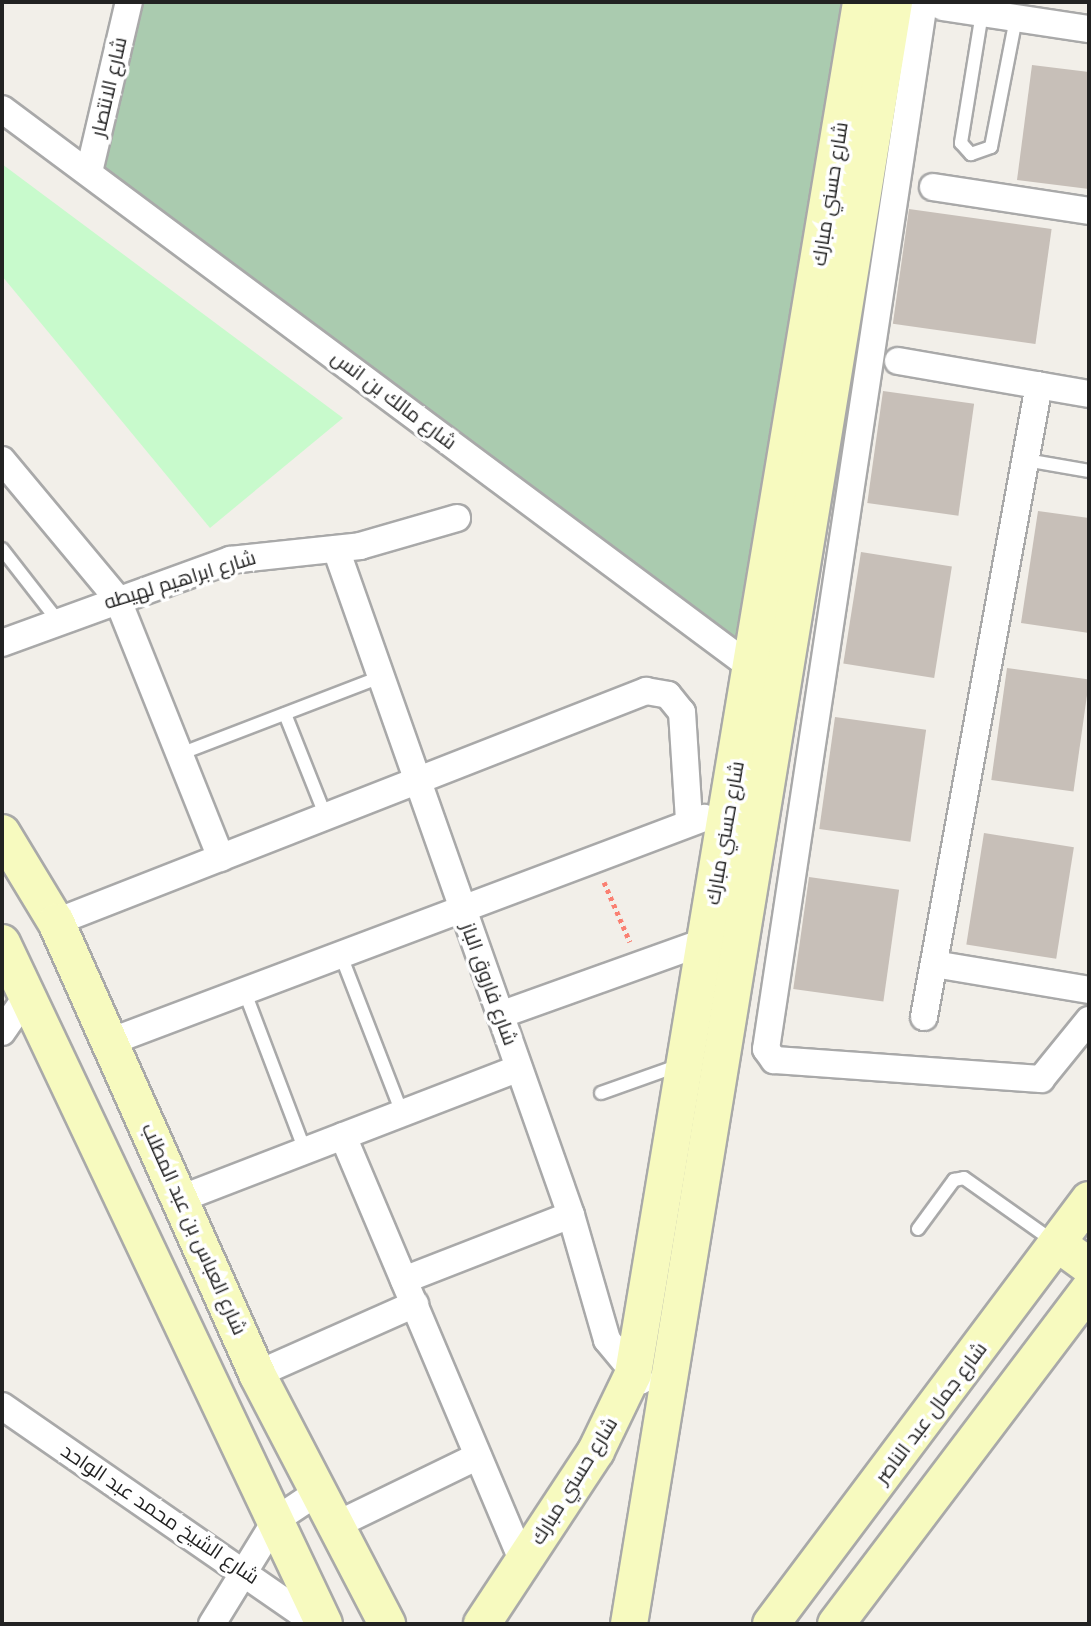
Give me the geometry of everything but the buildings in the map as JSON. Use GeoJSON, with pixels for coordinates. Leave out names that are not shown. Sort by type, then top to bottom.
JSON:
{"type":"FeatureCollection","features":[{"type":"Feature","properties":{"kind":"street","name":"شارع حسني مبارك"},"geometry":{"type":"LineString","coordinates":[[482,1624],[596,1451],[633,1374],[755,669],[861,2]]}},
{"type":"Feature","properties":{"kind":"street","name":"شارع حسني مبارك"},"geometry":{"type":"LineString","coordinates":[[629,1624],[786,692],[894,2]]}},
{"type":"Feature","properties":{"kind":"street","name":"شارع الانتصار"},"geometry":{"type":"LineString","coordinates":[[89,172],[125,4]]}},
{"type":"Feature","properties":{"kind":"street"},"geometry":{"type":"LineString","coordinates":[[1089,29],[934,4],[766,1049],[774,1060],[1041,1079],[1089,1020]]}},
{"type":"Feature","properties":{"kind":"street","name":"شارع مالك بن انس"},"geometry":{"type":"LineString","coordinates":[[2,109],[786,692]]}},
{"type":"Feature","properties":{"kind":"street"},"geometry":{"type":"LineString","coordinates":[[933,187],[1089,211]]}},
{"type":"Feature","properties":{"kind":"street"},"geometry":{"type":"LineString","coordinates":[[898,361],[1089,394]]}},
{"type":"Feature","properties":{"kind":"street"},"geometry":{"type":"LineString","coordinates":[[924,1017],[1039,385]]}},
{"type":"Feature","properties":{"kind":"street"},"geometry":{"type":"LineString","coordinates":[[2,460],[117,598],[221,858]]}},
{"type":"Feature","properties":{"kind":"street","name":"شارع ابراهيم لهيطه"},"geometry":{"type":"LineString","coordinates":[[2,643],[117,598],[230,560],[336,549],[457,518]]}},
{"type":"Feature","properties":{"kind":"street","name":"شارع فاروق الباز"},"geometry":{"type":"LineString","coordinates":[[336,549],[571,1215],[607,1340],[633,1374],[665,1401]]}},
{"type":"Feature","properties":{"kind":"street"},"geometry":{"type":"LineString","coordinates":[[56,922],[416,781],[657,691],[682,712],[689,819]]}},
{"type":"Feature","properties":{"kind":"street"},"geometry":{"type":"LineString","coordinates":[[112,1041],[689,819],[727,823]]}},
{"type":"Feature","properties":{"kind":"street","name":"شارع العباس بن عبد المطلب"},"geometry":{"type":"LineString","coordinates":[[2,833],[56,922],[112,1041],[257,1374],[332,1527],[387,1624]]}},
{"type":"Feature","properties":{"kind":"street"},"geometry":{"type":"LineString","coordinates":[[500,1015],[707,941]]}},
{"type":"Feature","properties":{"kind":"street"},"geometry":{"type":"LineString","coordinates":[[2,943],[15,987],[324,1624]]}},
{"type":"Feature","properties":{"kind":"street"},"geometry":{"type":"LineString","coordinates":[[934,964],[1089,990]]}},
{"type":"Feature","properties":{"kind":"street"},"geometry":{"type":"LineString","coordinates":[[2,1032],[15,987]]}},
{"type":"Feature","properties":{"kind":"street"},"geometry":{"type":"LineString","coordinates":[[180,1199],[519,1068]]}},
{"type":"Feature","properties":{"kind":"street"},"geometry":{"type":"LineString","coordinates":[[343,1136],[523,1562]]}},
{"type":"Feature","properties":{"kind":"street","name":"شارع جمال عبد الناصر"},"geometry":{"type":"LineString","coordinates":[[771,1624],[1089,1200]]}},
{"type":"Feature","properties":{"kind":"street"},"geometry":{"type":"LineString","coordinates":[[257,1374],[409,1292],[571,1215]]}},
{"type":"Feature","properties":{"kind":"street"},"geometry":{"type":"LineString","coordinates":[[1057,1243],[1089,1266]]}},
{"type":"Feature","properties":{"kind":"street"},"geometry":{"type":"LineString","coordinates":[[836,1624],[1089,1289]]}},
{"type":"Feature","properties":{"kind":"street","name":"شارع الشيخ محمد عبد الواحد"},"geometry":{"type":"LineString","coordinates":[[2,1406],[317,1624]]}},
{"type":"Feature","properties":{"kind":"street"},"geometry":{"type":"LineString","coordinates":[[332,1527],[478,1456]]}},
{"type":"Feature","properties":{"kind":"street"},"geometry":{"type":"LineString","coordinates":[[212,1624],[276,1520],[315,1494]]}},
{"type":"Feature","properties":{"kind":"lane"},"geometry":{"type":"LineString","coordinates":[[982,13],[961,143],[978,155],[991,147],[1016,18]]}},
{"type":"Feature","properties":{"kind":"lane"},"geometry":{"type":"LineString","coordinates":[[1026,460],[1089,471]]}},
{"type":"Feature","properties":{"kind":"lane"},"geometry":{"type":"LineString","coordinates":[[2,549],[58,621]]}},
{"type":"Feature","properties":{"kind":"lane"},"geometry":{"type":"LineString","coordinates":[[180,754],[381,677]]}},
{"type":"Feature","properties":{"kind":"lane"},"geometry":{"type":"LineString","coordinates":[[285,714],[326,817]]}},
{"type":"Feature","properties":{"kind":"lane"},"geometry":{"type":"LineString","coordinates":[[340,953],[402,1113]]}},
{"type":"Feature","properties":{"kind":"lane"},"geometry":{"type":"LineString","coordinates":[[244,990],[305,1151]]}},
{"type":"Feature","properties":{"kind":"lane"},"geometry":{"type":"LineString","coordinates":[[601,1093],[687,1063]]}},
{"type":"Feature","properties":{"kind":"lane"},"geometry":{"type":"LineString","coordinates":[[918,1229],[954,1180],[964,1178],[1057,1243]]}},
{"type":"Feature","properties":{"kind":"path"},"geometry":{"type":"LineString","coordinates":[[593,856],[639,965]]}},
{"type":"Feature","properties":{"kind":"green space"},"geometry":{"type":"Polygon","coordinates":[[[132,2],[857,2],[755,669],[94,170],[132,2]]]}},
{"type":"Feature","properties":{"kind":"green space"},"geometry":{"type":"Polygon","coordinates":[[[2,164],[343,418],[210,528],[2,276],[2,164]]]}}]}
